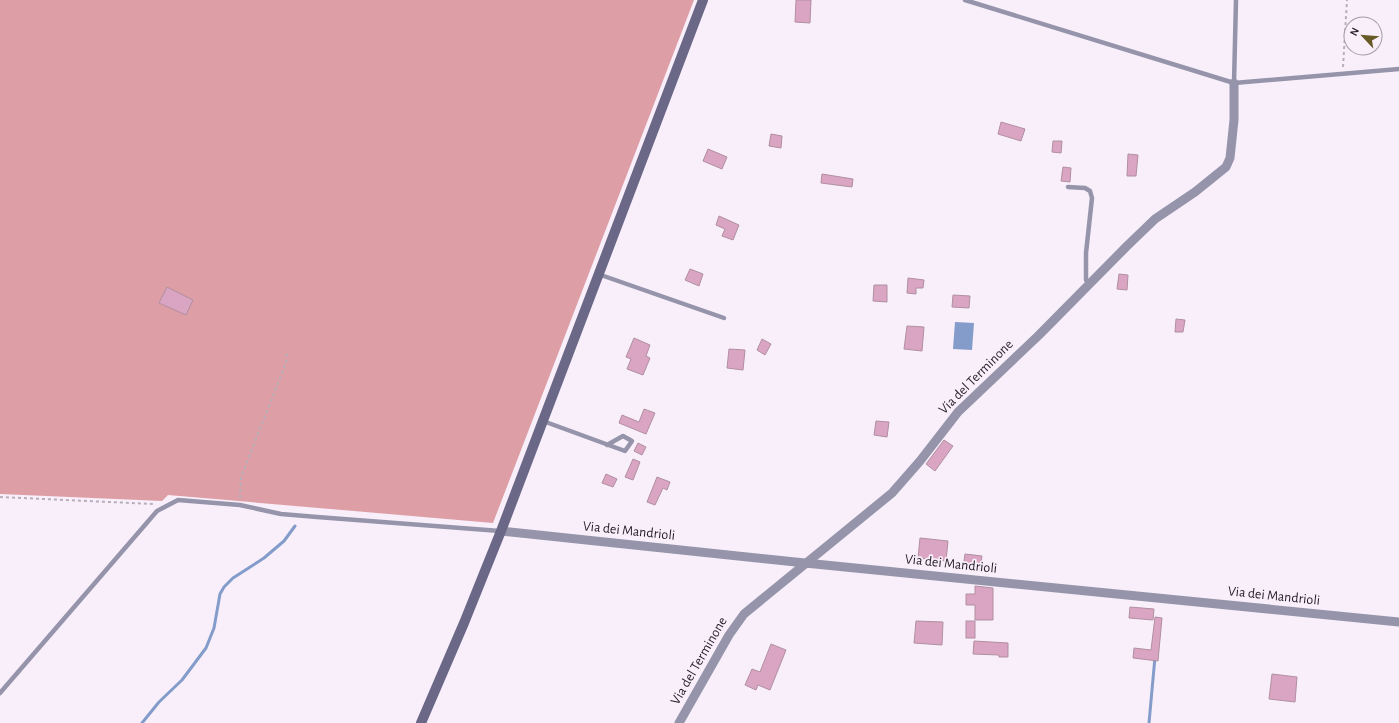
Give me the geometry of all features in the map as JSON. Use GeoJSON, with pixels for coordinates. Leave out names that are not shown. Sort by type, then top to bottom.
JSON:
{"type":"FeatureCollection","features":[{"type":"Feature","properties":{"kind":"main road"},"geometry":{"type":"LineString","coordinates":[[421,723],[464,623],[501,531],[703,0]]}},
{"type":"Feature","properties":{"kind":"street","name":"Via del Terminone"},"geometry":{"type":"LineString","coordinates":[[679,723],[736,623],[744,614],[892,492],[920,461],[958,412],[1155,219],[1182,201],[1226,167],[1230,158],[1234,120],[1234,83]]}},
{"type":"Feature","properties":{"kind":"street","name":"Via dei Mandrioli"},"geometry":{"type":"LineString","coordinates":[[501,531],[1399,622]]}},
{"type":"Feature","properties":{"kind":"lane"},"geometry":{"type":"LineString","coordinates":[[965,0],[1234,83],[1399,69]]}},
{"type":"Feature","properties":{"kind":"lane"},"geometry":{"type":"LineString","coordinates":[[1234,83],[1236,0]]}},
{"type":"Feature","properties":{"kind":"lane"},"geometry":{"type":"LineString","coordinates":[[1068,187],[1085,188],[1090,191],[1092,198],[1086,253],[1086,280]]}},
{"type":"Feature","properties":{"kind":"lane"},"geometry":{"type":"LineString","coordinates":[[598,274],[724,318]]}},
{"type":"Feature","properties":{"kind":"lane"},"geometry":{"type":"LineString","coordinates":[[543,422],[607,445],[625,451],[632,441],[623,436],[607,445]]}},
{"type":"Feature","properties":{"kind":"lane"},"geometry":{"type":"LineString","coordinates":[[0,693],[156,511],[178,500],[240,505],[281,514],[317,518],[501,531]]}},
{"type":"Feature","properties":{"kind":"path"},"geometry":{"type":"LineString","coordinates":[[1343,74],[1346,0]]}},
{"type":"Feature","properties":{"kind":"path"},"geometry":{"type":"LineString","coordinates":[[240,505],[241,477],[286,363],[287,352]]}},
{"type":"Feature","properties":{"kind":"path"},"geometry":{"type":"LineString","coordinates":[[0,497],[169,505]]}},
{"type":"Feature","properties":{"kind":"shaded area"},"geometry":{"type":"Polygon","coordinates":[[[0,0],[694,0],[493,523],[168,495],[162,501],[0,494],[0,0]]]}},
{"type":"Feature","properties":{"kind":"water"},"geometry":{"type":"Polygon","coordinates":[[[955,322],[974,323],[972,350],[953,349],[955,322]]]}},
{"type":"Feature","properties":{"kind":"building"},"geometry":{"type":"Polygon","coordinates":[[[796,0],[811,0],[810,23],[795,22],[796,0]]]}},
{"type":"Feature","properties":{"kind":"building"},"geometry":{"type":"Polygon","coordinates":[[[1001,122],[1025,129],[1021,141],[998,134],[1001,122]]]}},
{"type":"Feature","properties":{"kind":"building"},"geometry":{"type":"Polygon","coordinates":[[[771,134],[782,136],[781,148],[769,146],[771,134]]]}},
{"type":"Feature","properties":{"kind":"building"},"geometry":{"type":"Polygon","coordinates":[[[1053,141],[1062,141],[1061,153],[1052,152],[1053,141]]]}},
{"type":"Feature","properties":{"kind":"building"},"geometry":{"type":"Polygon","coordinates":[[[708,149],[727,157],[722,169],[703,161],[708,149]]]}},
{"type":"Feature","properties":{"kind":"building"},"geometry":{"type":"Polygon","coordinates":[[[1128,154],[1138,155],[1136,176],[1127,176],[1128,154]]]}},
{"type":"Feature","properties":{"kind":"building"},"geometry":{"type":"Polygon","coordinates":[[[1063,167],[1071,168],[1070,182],[1061,181],[1063,167]]]}},
{"type":"Feature","properties":{"kind":"building"},"geometry":{"type":"Polygon","coordinates":[[[822,174],[853,179],[852,187],[821,183],[822,174]]]}},
{"type":"Feature","properties":{"kind":"building"},"geometry":{"type":"Polygon","coordinates":[[[719,216],[739,225],[733,240],[722,236],[725,229],[716,225],[719,216]]]}},
{"type":"Feature","properties":{"kind":"building"},"geometry":{"type":"Polygon","coordinates":[[[690,269],[703,274],[699,286],[685,280],[690,269]]]}},
{"type":"Feature","properties":{"kind":"building"},"geometry":{"type":"Polygon","coordinates":[[[1119,274],[1128,275],[1127,290],[1117,289],[1119,274]]]}},
{"type":"Feature","properties":{"kind":"building"},"geometry":{"type":"Polygon","coordinates":[[[908,278],[924,280],[923,288],[916,288],[916,294],[907,293],[908,278]]]}},
{"type":"Feature","properties":{"kind":"building"},"geometry":{"type":"Polygon","coordinates":[[[874,285],[887,285],[887,302],[873,301],[874,285]]]}},
{"type":"Feature","properties":{"kind":"building"},"geometry":{"type":"Polygon","coordinates":[[[167,287],[193,300],[186,315],[159,303],[167,287]]]}},
{"type":"Feature","properties":{"kind":"building"},"geometry":{"type":"Polygon","coordinates":[[[953,295],[970,296],[969,308],[952,307],[953,295]]]}},
{"type":"Feature","properties":{"kind":"building"},"geometry":{"type":"Polygon","coordinates":[[[1176,319],[1185,320],[1183,332],[1175,332],[1176,319]]]}},
{"type":"Feature","properties":{"kind":"building"},"geometry":{"type":"Polygon","coordinates":[[[907,326],[924,327],[922,351],[904,349],[907,326]]]}},
{"type":"Feature","properties":{"kind":"building"},"geometry":{"type":"Polygon","coordinates":[[[634,338],[650,345],[646,356],[650,358],[643,375],[627,369],[631,359],[626,357],[634,338]]]}},
{"type":"Feature","properties":{"kind":"building"},"geometry":{"type":"Polygon","coordinates":[[[762,339],[771,344],[765,355],[757,350],[762,339]]]}},
{"type":"Feature","properties":{"kind":"building"},"geometry":{"type":"Polygon","coordinates":[[[729,349],[745,350],[743,370],[727,368],[729,349]]]}},
{"type":"Feature","properties":{"kind":"building"},"geometry":{"type":"Polygon","coordinates":[[[644,409],[655,413],[646,434],[619,423],[622,415],[639,422],[644,409]]]}},
{"type":"Feature","properties":{"kind":"building"},"geometry":{"type":"Polygon","coordinates":[[[876,421],[889,422],[887,437],[874,435],[876,421]]]}},
{"type":"Feature","properties":{"kind":"building"},"geometry":{"type":"Polygon","coordinates":[[[944,440],[953,446],[935,471],[926,464],[944,440]]]}},
{"type":"Feature","properties":{"kind":"building"},"geometry":{"type":"Polygon","coordinates":[[[638,443],[646,447],[642,455],[634,451],[638,443]]]}},
{"type":"Feature","properties":{"kind":"building"},"geometry":{"type":"Polygon","coordinates":[[[633,459],[640,462],[633,480],[625,477],[633,459]]]}},
{"type":"Feature","properties":{"kind":"building"},"geometry":{"type":"Polygon","coordinates":[[[606,474],[617,479],[613,487],[602,483],[606,474]]]}},
{"type":"Feature","properties":{"kind":"building"},"geometry":{"type":"Polygon","coordinates":[[[657,477],[670,482],[667,490],[663,488],[655,505],[647,502],[657,477]]]}},
{"type":"Feature","properties":{"kind":"building"},"geometry":{"type":"Polygon","coordinates":[[[920,538],[948,541],[946,561],[918,558],[920,538]]]}},
{"type":"Feature","properties":{"kind":"building"},"geometry":{"type":"Polygon","coordinates":[[[965,554],[982,556],[980,570],[963,568],[965,554]]]}},
{"type":"Feature","properties":{"kind":"building"},"geometry":{"type":"Polygon","coordinates":[[[975,586],[993,588],[993,620],[975,620],[975,605],[966,605],[966,594],[975,594],[975,586]]]}},
{"type":"Feature","properties":{"kind":"building"},"geometry":{"type":"Polygon","coordinates":[[[1130,607],[1154,609],[1153,620],[1129,618],[1130,607]]]}},
{"type":"Feature","properties":{"kind":"building"},"geometry":{"type":"Polygon","coordinates":[[[1155,617],[1162,618],[1158,661],[1133,658],[1134,648],[1151,650],[1155,617]]]}},
{"type":"Feature","properties":{"kind":"building"},"geometry":{"type":"Polygon","coordinates":[[[916,621],[943,622],[942,645],[914,643],[916,621]]]}},
{"type":"Feature","properties":{"kind":"building"},"geometry":{"type":"Polygon","coordinates":[[[966,621],[975,621],[975,638],[966,638],[966,621]]]}},
{"type":"Feature","properties":{"kind":"building"},"geometry":{"type":"Polygon","coordinates":[[[974,641],[1008,643],[1008,657],[999,657],[999,655],[973,654],[974,641]]]}},
{"type":"Feature","properties":{"kind":"building"},"geometry":{"type":"Polygon","coordinates":[[[771,644],[786,650],[770,690],[758,685],[756,690],[745,685],[752,669],[760,672],[771,644]]]}},
{"type":"Feature","properties":{"kind":"building"},"geometry":{"type":"Polygon","coordinates":[[[1272,674],[1297,677],[1295,702],[1269,699],[1272,674]]]}},
{"type":"Feature","properties":{"kind":"waterway"},"geometry":{"type":"LineString","coordinates":[[142,723],[159,702],[182,680],[206,648],[214,628],[220,594],[224,587],[233,578],[264,558],[284,541],[295,526]]}},
{"type":"Feature","properties":{"kind":"waterway"},"geometry":{"type":"LineString","coordinates":[[1149,723],[1155,657]]}}]}
